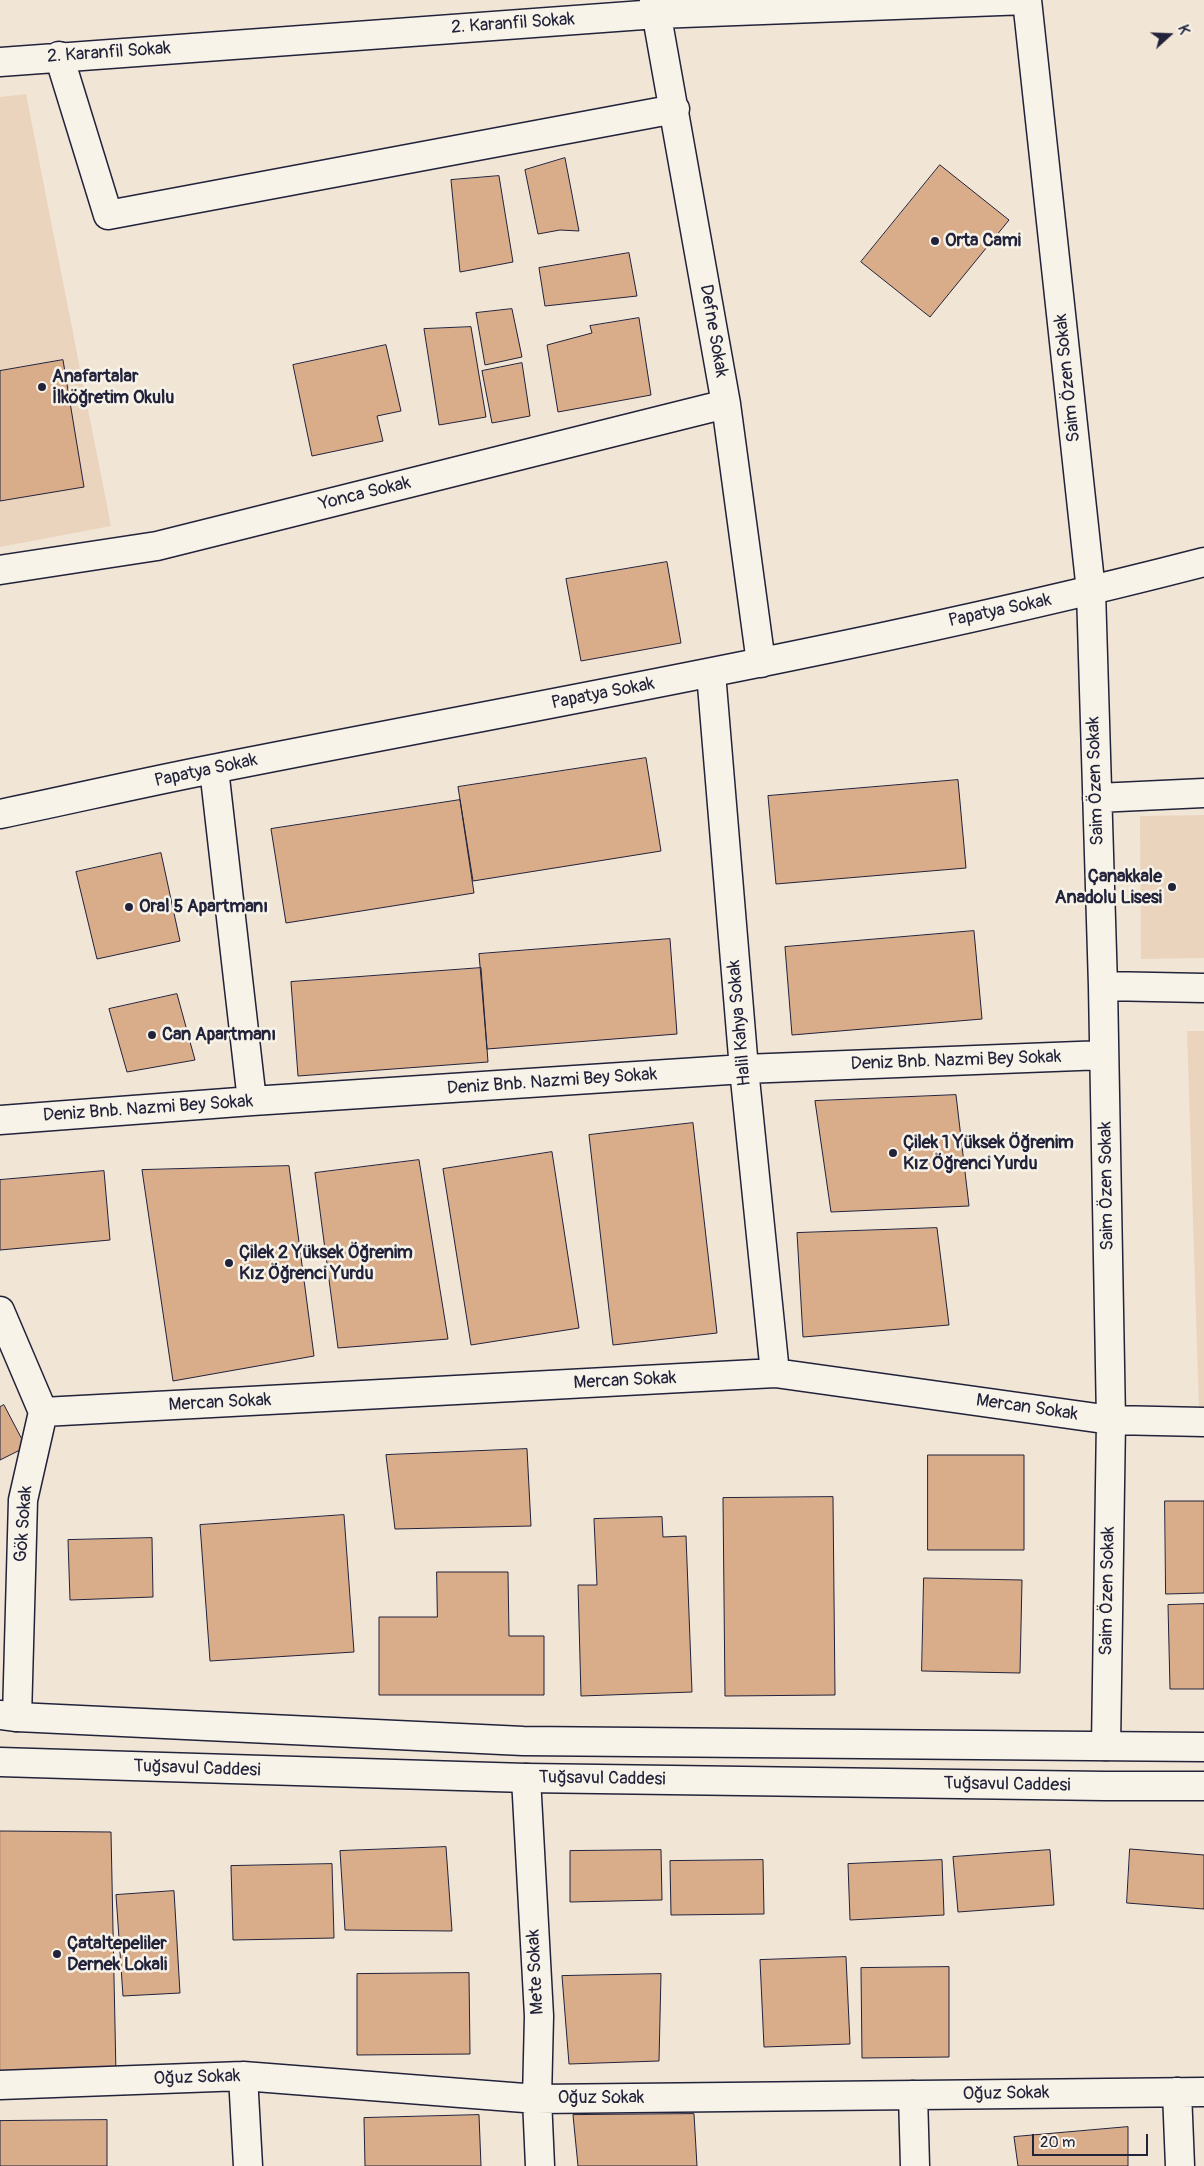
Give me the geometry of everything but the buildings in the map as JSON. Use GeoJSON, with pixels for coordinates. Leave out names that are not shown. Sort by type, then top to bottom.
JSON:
{"type":"FeatureCollection","features":[{"type":"Feature","properties":{"kind":"street","name":"2. Karanfil Sokak"},"geometry":{"type":"LineString","coordinates":[[0,62],[655,7],[1027,0]]}},
{"type":"Feature","properties":{"kind":"street","name":"Saim Özen Sokak"},"geometry":{"type":"LineString","coordinates":[[1027,0],[1091,591],[1103,986],[1111,1420],[1106,1746]]}},
{"type":"Feature","properties":{"kind":"street","name":"Defne Sokak"},"geometry":{"type":"LineString","coordinates":[[655,7],[675,109],[726,404],[761,663]]}},
{"type":"Feature","properties":{"kind":"street"},"geometry":{"type":"LineString","coordinates":[[59,56],[108,215],[675,109]]}},
{"type":"Feature","properties":{"kind":"street","name":"Yonca Sokak"},"geometry":{"type":"LineString","coordinates":[[0,570],[157,546],[726,404]]}},
{"type":"Feature","properties":{"kind":"street","name":"Papatya Sokak"},"geometry":{"type":"LineString","coordinates":[[0,814],[214,768],[761,663],[1091,591],[1204,562]]}},
{"type":"Feature","properties":{"kind":"street","name":"Halil Kahya Sokak"},"geometry":{"type":"LineString","coordinates":[[711,673],[744,1070],[775,1373]]}},
{"type":"Feature","properties":{"kind":"street"},"geometry":{"type":"LineString","coordinates":[[214,768],[252,1101]]}},
{"type":"Feature","properties":{"kind":"street"},"geometry":{"type":"LineString","coordinates":[[1097,798],[1204,793]]}},
{"type":"Feature","properties":{"kind":"street"},"geometry":{"type":"LineString","coordinates":[[1103,986],[1204,988]]}},
{"type":"Feature","properties":{"kind":"street","name":"Deniz Bnb. Nazmi Bey Sokak"},"geometry":{"type":"LineString","coordinates":[[0,1120],[252,1101],[744,1070],[1104,1055]]}},
{"type":"Feature","properties":{"kind":"street"},"geometry":{"type":"LineString","coordinates":[[0,1311],[43,1412]]}},
{"type":"Feature","properties":{"kind":"street","name":"Mercan Sokak"},"geometry":{"type":"LineString","coordinates":[[43,1412],[775,1373],[1111,1420],[1204,1422]]}},
{"type":"Feature","properties":{"kind":"street","name":"Gök Sokak"},"geometry":{"type":"LineString","coordinates":[[9,1716],[23,1500],[43,1412]]}},
{"type":"Feature","properties":{"kind":"street"},"geometry":{"type":"LineString","coordinates":[[9,1716],[523,1741],[1204,1747]]}},
{"type":"Feature","properties":{"kind":"street","name":"Tuğsavul Caddesi"},"geometry":{"type":"LineString","coordinates":[[0,1762],[526,1778],[1204,1786]]}},
{"type":"Feature","properties":{"kind":"street","name":"Mete Sokak"},"geometry":{"type":"LineString","coordinates":[[526,1778],[539,2016],[537,2099],[540,2166]]}},
{"type":"Feature","properties":{"kind":"street"},"geometry":{"type":"LineString","coordinates":[[243,2076],[248,2166]]}},
{"type":"Feature","properties":{"kind":"street","name":"Oğuz Sokak"},"geometry":{"type":"LineString","coordinates":[[0,2085],[243,2076],[537,2099],[1204,2092]]}},
{"type":"Feature","properties":{"kind":"street"},"geometry":{"type":"LineString","coordinates":[[1177,2092],[1180,2166]]}},
{"type":"Feature","properties":{"kind":"street"},"geometry":{"type":"LineString","coordinates":[[913,2095],[915,2166]]}},
{"type":"Feature","properties":{"kind":"shaded area","name":"Anafartalar İlköğretim Okulu"},"geometry":{"type":"Polygon","coordinates":[[[26,94],[111,526],[0,547],[0,97],[26,94]]]}},
{"type":"Feature","properties":{"kind":"shaded area","name":"Çanakkale Anadolu Lisesi"},"geometry":{"type":"Polygon","coordinates":[[[1204,815],[1204,958],[1141,959],[1140,816],[1204,815]]]}},
{"type":"Feature","properties":{"kind":"shaded area"},"geometry":{"type":"Polygon","coordinates":[[[1187,1031],[1204,1031],[1204,1408],[1199,1408],[1187,1031]]]}},
{"type":"Feature","properties":{"kind":"place","name":"Orta Cami"},"geometry":{"type":"Point","coordinates":[935,241]}},
{"type":"Feature","properties":{"kind":"place","name":"Anafartalar İlköğretim Okulu"},"geometry":{"type":"Point","coordinates":[42,387]}},
{"type":"Feature","properties":{"kind":"place","name":"Çanakkale Anadolu Lisesi"},"geometry":{"type":"Point","coordinates":[1172,887]}},
{"type":"Feature","properties":{"kind":"place","name":"Oral 5 Apartmanı"},"geometry":{"type":"Point","coordinates":[129,907]}},
{"type":"Feature","properties":{"kind":"place","name":"Can Apartmanı"},"geometry":{"type":"Point","coordinates":[152,1035]}},
{"type":"Feature","properties":{"kind":"place","name":"Çilek 1 Yüksek Öğrenim Kız Öğrenci Yurdu"},"geometry":{"type":"Point","coordinates":[893,1153]}},
{"type":"Feature","properties":{"kind":"place","name":"Çilek 2 Yüksek Öğrenim Kız Öğrenci Yurdu"},"geometry":{"type":"Point","coordinates":[229,1263]}},
{"type":"Feature","properties":{"kind":"place","name":"Çataltepeliler Dernek Lokali"},"geometry":{"type":"Point","coordinates":[57,1954]}}]}
